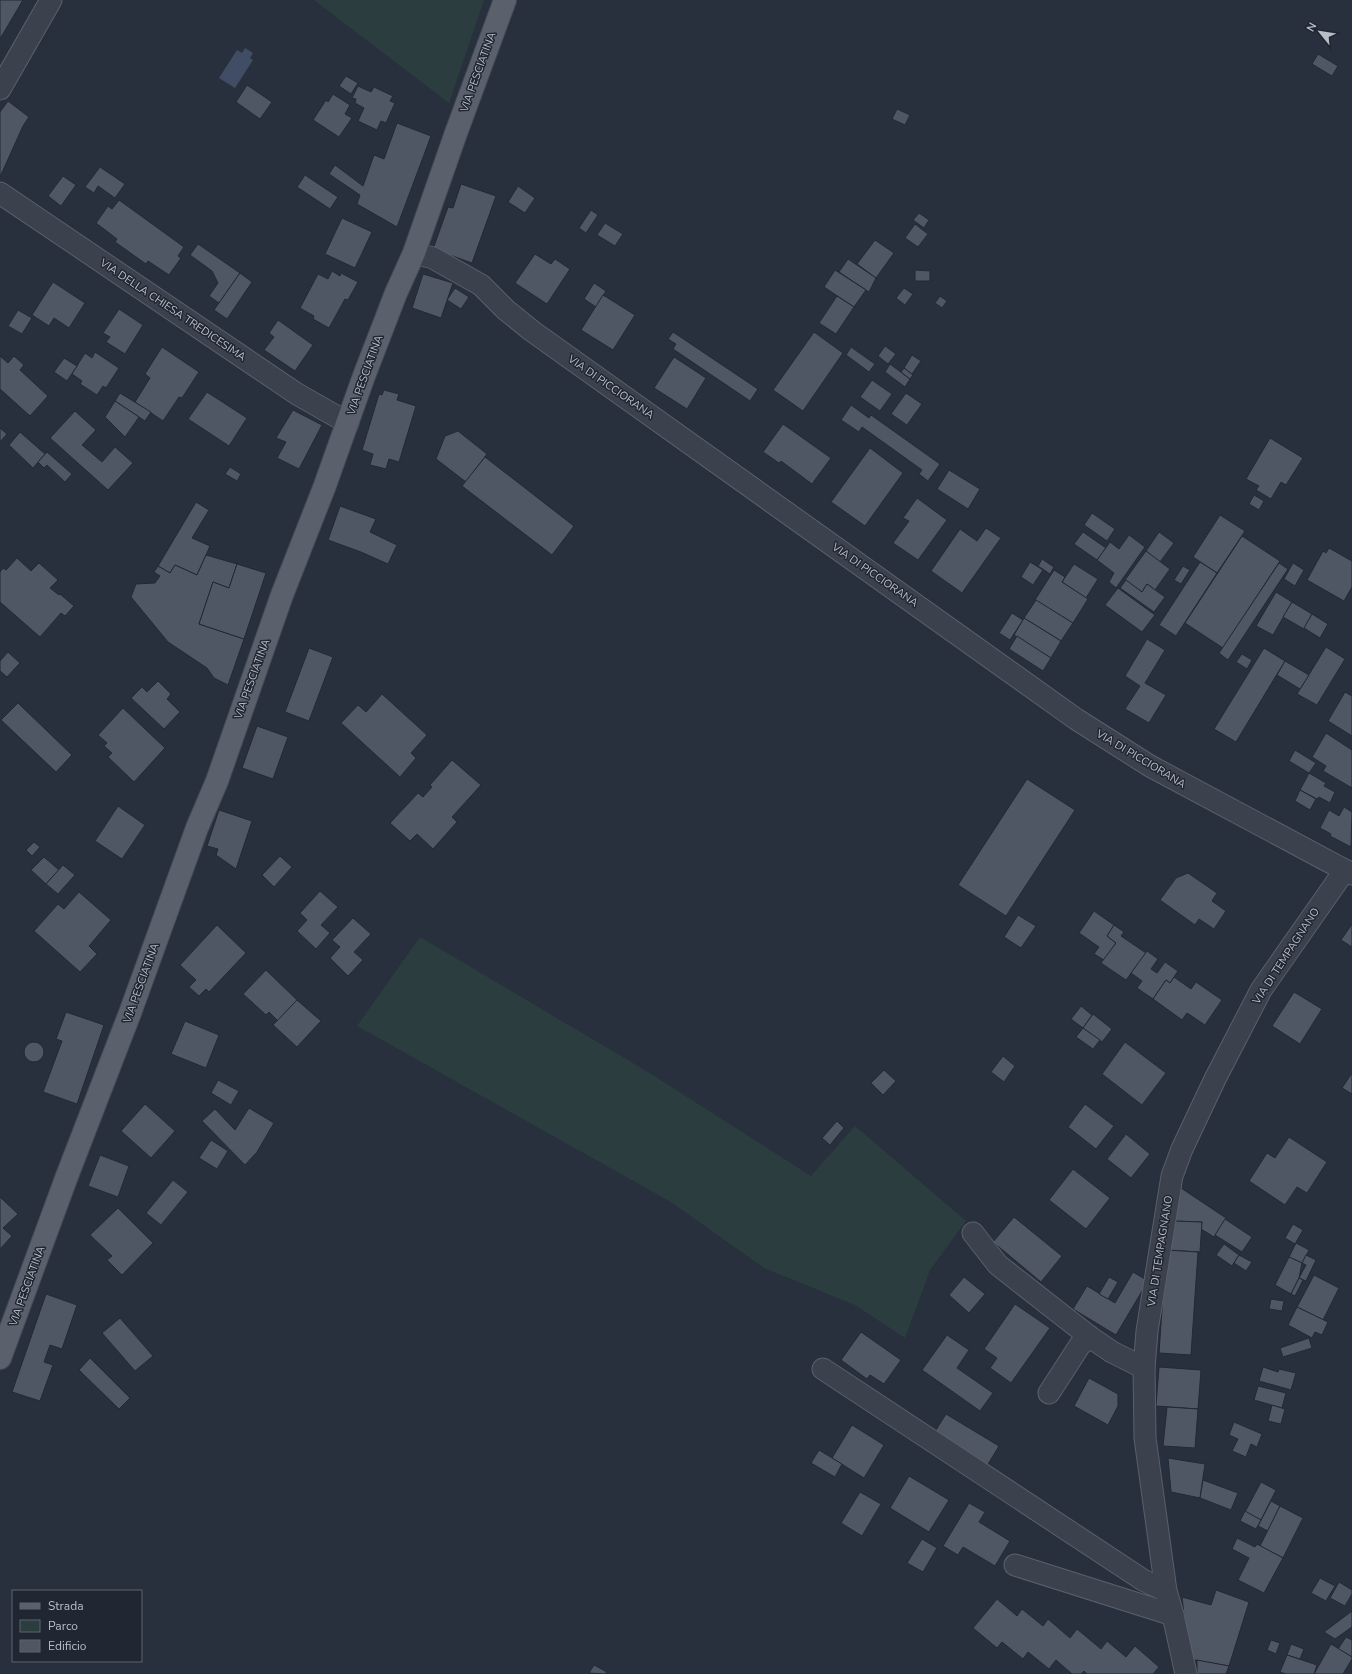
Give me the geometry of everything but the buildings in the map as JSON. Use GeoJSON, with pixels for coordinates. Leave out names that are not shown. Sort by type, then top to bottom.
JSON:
{"type":"FeatureCollection","features":[{"type":"Feature","properties":{"kind":"main road","name":"VIA PESCIATINA"},"geometry":{"type":"LineString","coordinates":[[0,1358],[130,1013],[197,828],[217,781],[282,595],[393,300],[414,253],[456,132],[505,0]]}},
{"type":"Feature","properties":{"kind":"street"},"geometry":{"type":"LineString","coordinates":[[0,89],[51,0]]}},
{"type":"Feature","properties":{"kind":"street","name":"VIA DELLA CHIESA TREDICESIMA"},"geometry":{"type":"LineString","coordinates":[[0,193],[297,394],[348,423]]}},
{"type":"Feature","properties":{"kind":"street","name":"VIA DI PICCIORANA"},"geometry":{"type":"LineString","coordinates":[[414,253],[433,258],[481,285],[506,310],[532,331],[1076,719],[1150,766],[1348,872]]}},
{"type":"Feature","properties":{"kind":"street","name":"VIA DI TEMPAGNANO"},"geometry":{"type":"LineString","coordinates":[[1186,1674],[1174,1615],[1166,1591],[1145,1438],[1144,1368],[1147,1331],[1172,1176],[1182,1150],[1222,1065],[1261,990],[1348,872]]}},
{"type":"Feature","properties":{"kind":"street"},"geometry":{"type":"LineString","coordinates":[[973,1233],[998,1265],[1090,1337],[1112,1352],[1144,1368]]}},
{"type":"Feature","properties":{"kind":"street"},"geometry":{"type":"LineString","coordinates":[[1049,1393],[1080,1345],[1090,1337]]}},
{"type":"Feature","properties":{"kind":"street"},"geometry":{"type":"LineString","coordinates":[[823,1368],[1143,1580],[1166,1591]]}},
{"type":"Feature","properties":{"kind":"street"},"geometry":{"type":"LineString","coordinates":[[1015,1565],[1174,1615]]}},
{"type":"Feature","properties":{"kind":"green space"},"geometry":{"type":"Polygon","coordinates":[[[314,0],[484,0],[449,103],[314,0]]]}},
{"type":"Feature","properties":{"kind":"green space"},"geometry":{"type":"Polygon","coordinates":[[[420,937],[648,1072],[811,1176],[855,1126],[966,1221],[930,1270],[905,1338],[855,1305],[764,1268],[671,1202],[357,1026],[420,937]]]}},
{"type":"Feature","properties":{"kind":"water"},"geometry":{"type":"Polygon","coordinates":[[[245,48],[253,53],[250,58],[253,60],[235,88],[219,78],[237,50],[242,53],[245,48]]]}}]}
